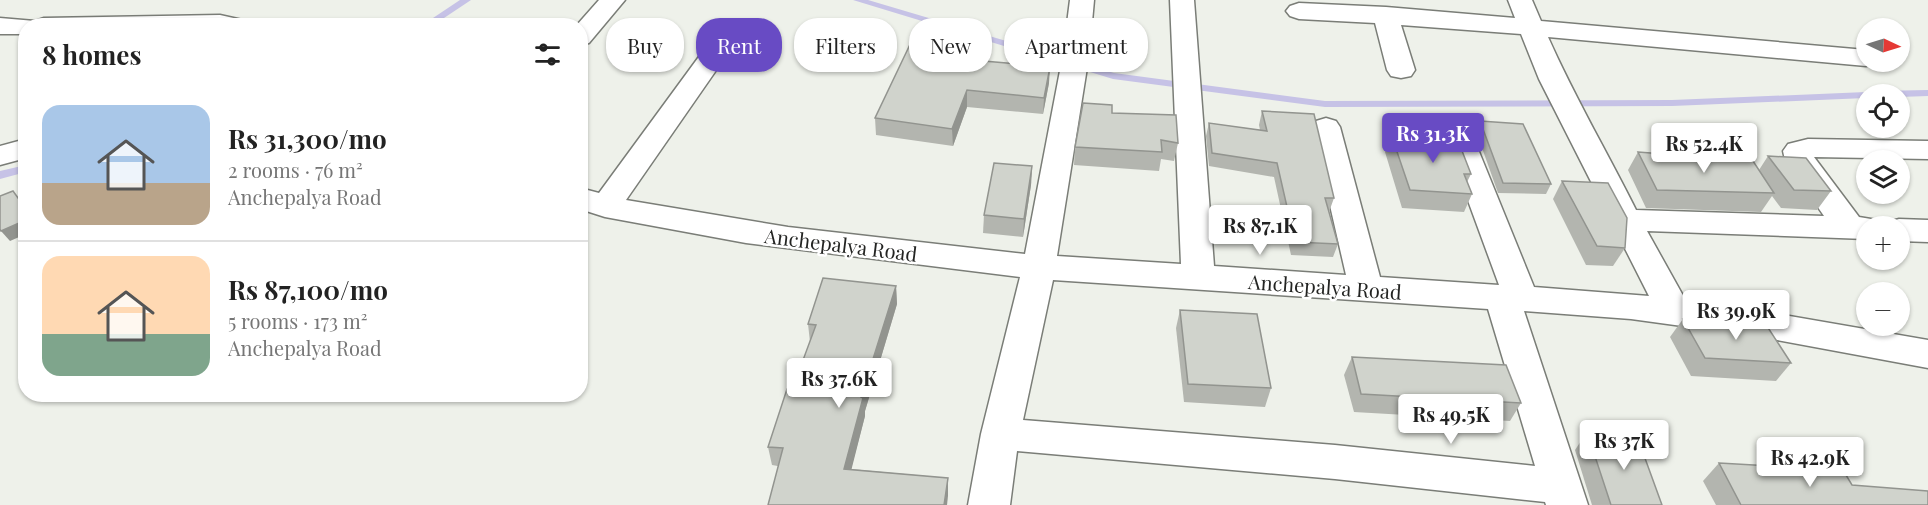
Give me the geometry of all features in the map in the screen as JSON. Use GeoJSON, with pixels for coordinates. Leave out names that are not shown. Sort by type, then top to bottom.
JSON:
{"type":"FeatureCollection","features":[{"type":"Feature","properties":{"kind":"street"},"geometry":{"type":"LineString","coordinates":[[232,18],[240,0]]}},
{"type":"Feature","properties":{"kind":"street"},"geometry":{"type":"LineString","coordinates":[[588,28],[613,0]]}},
{"type":"Feature","properties":{"kind":"street"},"geometry":{"type":"LineString","coordinates":[[989,505],[1000,434],[1039,267],[1076,55],[1082,0]]}},
{"type":"Feature","properties":{"kind":"street"},"geometry":{"type":"LineString","coordinates":[[1182,0],[1198,278]]}},
{"type":"Feature","properties":{"kind":"street"},"geometry":{"type":"LineString","coordinates":[[1520,0],[1553,79],[1675,312]]}},
{"type":"Feature","properties":{"kind":"street"},"geometry":{"type":"LineString","coordinates":[[1299,11],[1386,15],[1856,57]]}},
{"type":"Feature","properties":{"kind":"street"},"geometry":{"type":"LineString","coordinates":[[1386,15],[1401,70]]}},
{"type":"Feature","properties":{"kind":"street"},"geometry":{"type":"LineString","coordinates":[[0,26],[18,26]]}},
{"type":"Feature","properties":{"kind":"street"},"geometry":{"type":"LineString","coordinates":[[593,203],[698,72]]}},
{"type":"Feature","properties":{"kind":"street"},"geometry":{"type":"LineString","coordinates":[[1326,127],[1366,289]]}},
{"type":"Feature","properties":{"kind":"street"},"geometry":{"type":"LineString","coordinates":[[1000,434],[1335,462],[1564,495],[1512,298],[1455,127]]}},
{"type":"Feature","properties":{"kind":"street"},"geometry":{"type":"LineString","coordinates":[[1856,226],[1800,160],[1798,151],[1808,148],[1928,150]]}},
{"type":"Feature","properties":{"kind":"street"},"geometry":{"type":"LineString","coordinates":[[0,156],[18,150]]}},
{"type":"Feature","properties":{"kind":"street","name":"Anchepalya Road"},"geometry":{"type":"LineString","coordinates":[[593,203],[757,234],[1039,267],[1631,306],[1755,322],[1928,354]]}},
{"type":"Feature","properties":{"kind":"street"},"geometry":{"type":"LineString","coordinates":[[1625,220],[1856,228]]}},
{"type":"Feature","properties":{"kind":"street"},"geometry":{"type":"LineString","coordinates":[[1910,230],[1928,231]]}},
{"type":"Feature","properties":{"kind":"building"},"geometry":{"type":"Polygon","coordinates":[[[909,47],[909,72],[992,72],[992,62],[1004,63],[1004,72],[1049,72],[1044,98],[967,90],[952,129],[875,118],[909,47]]]}},
{"type":"Feature","properties":{"kind":"building"},"geometry":{"type":"Polygon","coordinates":[[[1083,103],[1112,105],[1112,113],[1176,115],[1178,143],[1161,140],[1162,152],[1075,147],[1083,103]]]}},
{"type":"Feature","properties":{"kind":"building"},"geometry":{"type":"Polygon","coordinates":[[[1262,111],[1314,114],[1334,198],[1325,198],[1338,244],[1295,242],[1277,163],[1212,153],[1209,123],[1267,131],[1262,111]]]}},
{"type":"Feature","properties":{"kind":"building"},"geometry":{"type":"Polygon","coordinates":[[[1480,121],[1523,124],[1551,184],[1503,183],[1480,121]]]}},
{"type":"Feature","properties":{"kind":"building"},"geometry":{"type":"Polygon","coordinates":[[[1391,134],[1457,138],[1471,174],[1464,174],[1472,194],[1410,190],[1391,134]]]}},
{"type":"Feature","properties":{"kind":"building"},"geometry":{"type":"Polygon","coordinates":[[[1638,152],[1753,161],[1774,193],[1657,190],[1638,152]]]}},
{"type":"Feature","properties":{"kind":"building"},"geometry":{"type":"Polygon","coordinates":[[[1768,156],[1806,158],[1831,191],[1794,190],[1768,156]]]}},
{"type":"Feature","properties":{"kind":"building"},"geometry":{"type":"Polygon","coordinates":[[[994,163],[1032,166],[1024,219],[984,215],[994,163]]]}},
{"type":"Feature","properties":{"kind":"building"},"geometry":{"type":"Polygon","coordinates":[[[1562,181],[1608,183],[1627,218],[1625,248],[1597,246],[1562,181]]]}},
{"type":"Feature","properties":{"kind":"building"},"geometry":{"type":"Polygon","coordinates":[[[13,191],[18,198],[18,224],[1,231],[0,229],[0,196],[13,191]]]}},
{"type":"Feature","properties":{"kind":"building"},"geometry":{"type":"Polygon","coordinates":[[[823,278],[896,286],[861,397],[863,398],[844,469],[948,478],[944,505],[768,505],[783,448],[768,447],[787,389],[792,390],[816,325],[808,324],[823,278]]]}},
{"type":"Feature","properties":{"kind":"building"},"geometry":{"type":"Polygon","coordinates":[[[1180,310],[1257,314],[1271,388],[1188,384],[1180,310]]]}},
{"type":"Feature","properties":{"kind":"building"},"geometry":{"type":"Polygon","coordinates":[[[1683,319],[1765,323],[1791,363],[1705,358],[1683,319]]]}},
{"type":"Feature","properties":{"kind":"building"},"geometry":{"type":"Polygon","coordinates":[[[1352,357],[1506,365],[1521,403],[1361,394],[1352,357]]]}},
{"type":"Feature","properties":{"kind":"building"},"geometry":{"type":"Polygon","coordinates":[[[1587,432],[1638,439],[1662,505],[1611,505],[1587,432]]]}},
{"type":"Feature","properties":{"kind":"building"},"geometry":{"type":"Polygon","coordinates":[[[1719,463],[1843,470],[1852,485],[1928,491],[1928,505],[1741,505],[1719,463]]]}},
{"type":"Feature","properties":{"kind":"waterway"},"geometry":{"type":"LineString","coordinates":[[438,18],[466,0]]}},
{"type":"Feature","properties":{"kind":"waterway"},"geometry":{"type":"LineString","coordinates":[[858,0],[1113,76],[1325,104],[1672,103],[1856,95]]}},
{"type":"Feature","properties":{"kind":"waterway"},"geometry":{"type":"LineString","coordinates":[[1910,93],[1928,93]]}},
{"type":"Feature","properties":{"kind":"waterway"},"geometry":{"type":"LineString","coordinates":[[0,175],[18,170]]}}]}
